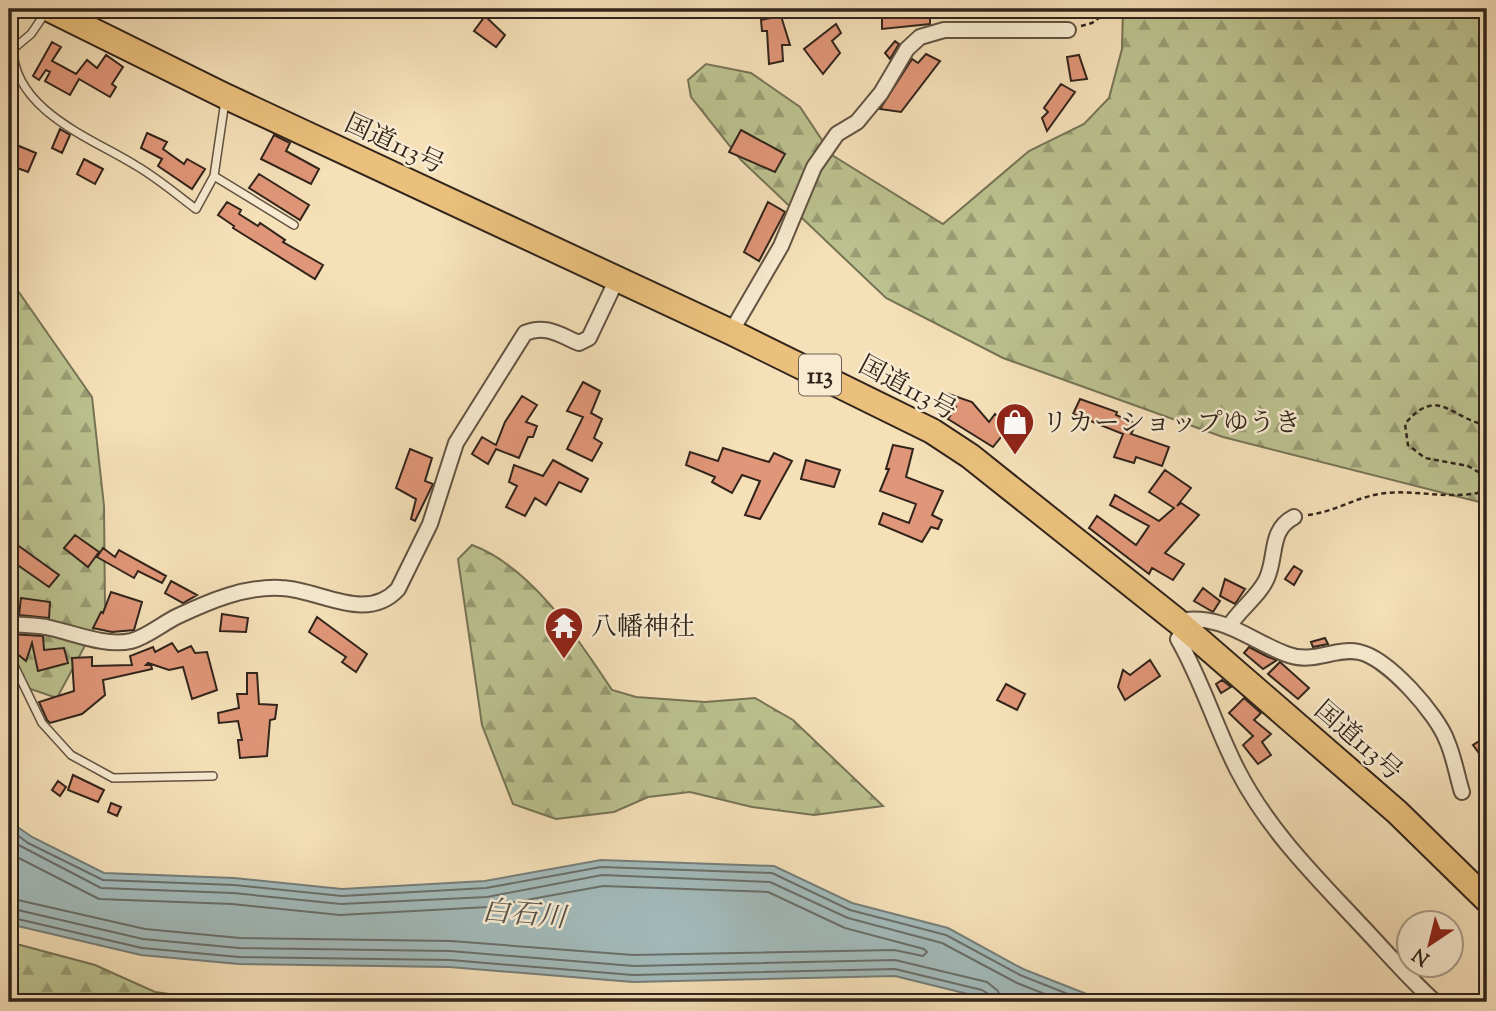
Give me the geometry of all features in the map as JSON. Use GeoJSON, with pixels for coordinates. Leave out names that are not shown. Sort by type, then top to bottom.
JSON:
{"type":"FeatureCollection","features":[{"type":"Feature","properties":{"kind":"highway","name":"国道113号"},"geometry":{"type":"LineString","coordinates":[[49,9],[227,97],[876,401],[961,450],[1181,625],[1397,812],[1487,900]]}},
{"type":"Feature","properties":{"kind":"street"},"geometry":{"type":"LineString","coordinates":[[732,332],[781,246],[814,167],[837,134],[858,122],[881,93],[907,49],[920,37],[944,30],[1068,30]]}},
{"type":"Feature","properties":{"kind":"street"},"geometry":{"type":"LineString","coordinates":[[9,624],[44,627],[119,643],[133,640],[228,595],[248,591],[282,587],[365,605],[390,598],[398,589],[429,524],[456,443],[525,333],[536,328],[579,342],[589,338],[617,279]]}},
{"type":"Feature","properties":{"kind":"street"},"geometry":{"type":"LineString","coordinates":[[1230,625],[1266,581],[1276,531],[1294,517]]}},
{"type":"Feature","properties":{"kind":"street"},"geometry":{"type":"LineString","coordinates":[[1435,1002],[1320,884],[1272,827],[1239,773],[1215,725],[1201,679],[1178,639],[1181,625],[1198,617],[1230,625],[1286,654],[1303,659],[1359,652],[1389,666],[1440,727],[1447,741],[1462,792]]}},
{"type":"Feature","properties":{"kind":"lane"},"geometry":{"type":"LineString","coordinates":[[49,9],[30,34],[13,49],[13,65],[35,102],[98,146],[136,165],[196,209],[214,176],[222,108],[227,97]]}},
{"type":"Feature","properties":{"kind":"lane"},"geometry":{"type":"LineString","coordinates":[[214,176],[294,225]]}},
{"type":"Feature","properties":{"kind":"lane"},"geometry":{"type":"LineString","coordinates":[[9,656],[42,723],[71,755],[113,778],[213,776]]}},
{"type":"Feature","properties":{"kind":"path"},"geometry":{"type":"LineString","coordinates":[[1068,30],[1092,23],[1111,9]]}},
{"type":"Feature","properties":{"kind":"path"},"geometry":{"type":"LineString","coordinates":[[1294,517],[1327,513],[1351,500],[1387,493],[1462,496],[1478,493],[1482,484],[1480,472],[1468,466],[1425,458],[1408,445],[1405,424],[1418,409],[1433,405],[1451,409],[1487,425]]}},
{"type":"Feature","properties":{"kind":"green space"},"geometry":{"type":"Polygon","coordinates":[[[236,9],[304,9],[284,17],[236,9]]]}},
{"type":"Feature","properties":{"kind":"green space"},"geometry":{"type":"Polygon","coordinates":[[[1123,9],[1487,9],[1487,504],[1223,437],[1003,358],[886,298],[741,160],[691,97],[688,80],[706,64],[751,73],[800,107],[832,155],[943,224],[1029,151],[1084,124],[1109,98],[1122,49],[1123,9]]]}},
{"type":"Feature","properties":{"kind":"green space"},"geometry":{"type":"Polygon","coordinates":[[[9,278],[92,397],[104,506],[105,608],[57,698],[16,684],[9,573],[13,479],[9,468],[9,278]]]}},
{"type":"Feature","properties":{"kind":"green space"},"geometry":{"type":"Polygon","coordinates":[[[472,545],[494,555],[534,587],[569,628],[612,690],[636,697],[705,702],[755,698],[793,720],[883,806],[814,815],[752,807],[690,792],[648,797],[614,812],[556,819],[513,804],[482,725],[458,559],[472,545]]]}},
{"type":"Feature","properties":{"kind":"green space"},"geometry":{"type":"Polygon","coordinates":[[[9,942],[95,965],[155,992],[226,1002],[9,1002],[9,942]]]}},
{"type":"Feature","properties":{"kind":"water","name":"白石川"},"geometry":{"type":"Polygon","coordinates":[[[9,821],[32,837],[104,873],[234,878],[342,889],[485,881],[601,860],[774,866],[852,903],[948,928],[1023,969],[1107,1002],[989,1002],[980,997],[895,976],[633,982],[449,967],[239,964],[141,955],[9,924],[9,821]]]}},
{"type":"Feature","properties":{"kind":"building"},"geometry":{"type":"Polygon","coordinates":[[[882,9],[930,11],[930,24],[882,29],[882,9]]]}},
{"type":"Feature","properties":{"kind":"building"},"geometry":{"type":"Polygon","coordinates":[[[485,16],[505,35],[496,47],[474,31],[485,16]]]}},
{"type":"Feature","properties":{"kind":"building"},"geometry":{"type":"Polygon","coordinates":[[[781,16],[790,45],[782,45],[783,61],[769,64],[767,31],[762,31],[761,20],[781,16]]]}},
{"type":"Feature","properties":{"kind":"building"},"geometry":{"type":"Polygon","coordinates":[[[836,24],[841,33],[832,41],[840,53],[823,74],[804,49],[836,24]]]}},
{"type":"Feature","properties":{"kind":"building"},"geometry":{"type":"Polygon","coordinates":[[[895,41],[899,44],[890,59],[885,53],[895,41]]]}},
{"type":"Feature","properties":{"kind":"building"},"geometry":{"type":"Polygon","coordinates":[[[52,42],[61,47],[52,61],[76,74],[87,60],[97,68],[106,55],[123,67],[112,84],[116,87],[110,97],[79,79],[70,95],[45,81],[50,72],[46,70],[39,80],[33,76],[52,42]]]}},
{"type":"Feature","properties":{"kind":"building"},"geometry":{"type":"Polygon","coordinates":[[[926,54],[940,61],[901,112],[880,109],[912,59],[918,63],[926,54]]]}},
{"type":"Feature","properties":{"kind":"building"},"geometry":{"type":"Polygon","coordinates":[[[1079,55],[1087,79],[1071,81],[1067,57],[1079,55]]]}},
{"type":"Feature","properties":{"kind":"building"},"geometry":{"type":"Polygon","coordinates":[[[1061,84],[1075,92],[1047,131],[1042,118],[1048,112],[1044,108],[1061,84]]]}},
{"type":"Feature","properties":{"kind":"building"},"geometry":{"type":"Polygon","coordinates":[[[60,129],[70,135],[62,153],[52,148],[60,129]]]}},
{"type":"Feature","properties":{"kind":"building"},"geometry":{"type":"Polygon","coordinates":[[[741,130],[785,154],[775,172],[729,152],[741,130]]]}},
{"type":"Feature","properties":{"kind":"building"},"geometry":{"type":"Polygon","coordinates":[[[147,133],[167,142],[163,149],[184,164],[187,159],[205,169],[192,189],[158,166],[162,159],[141,148],[147,133]]]}},
{"type":"Feature","properties":{"kind":"building"},"geometry":{"type":"Polygon","coordinates":[[[274,135],[290,143],[286,151],[319,169],[311,184],[261,159],[274,135]]]}},
{"type":"Feature","properties":{"kind":"building"},"geometry":{"type":"Polygon","coordinates":[[[19,146],[36,153],[28,172],[9,165],[9,154],[15,156],[19,146]]]}},
{"type":"Feature","properties":{"kind":"building"},"geometry":{"type":"Polygon","coordinates":[[[84,159],[103,169],[95,184],[77,174],[84,159]]]}},
{"type":"Feature","properties":{"kind":"building"},"geometry":{"type":"Polygon","coordinates":[[[259,174],[309,205],[300,220],[249,188],[259,174]]]}},
{"type":"Feature","properties":{"kind":"building"},"geometry":{"type":"Polygon","coordinates":[[[227,202],[241,210],[239,214],[258,226],[260,223],[285,240],[283,242],[323,265],[315,279],[233,228],[234,226],[218,215],[227,202]]]}},
{"type":"Feature","properties":{"kind":"building"},"geometry":{"type":"Polygon","coordinates":[[[768,202],[785,212],[759,261],[744,252],[768,202]]]}},
{"type":"Feature","properties":{"kind":"building"},"geometry":{"type":"Polygon","coordinates":[[[583,382],[600,391],[591,413],[602,419],[594,438],[602,443],[592,461],[567,449],[583,417],[567,411],[583,382]]]}},
{"type":"Feature","properties":{"kind":"building"},"geometry":{"type":"Polygon","coordinates":[[[943,392],[972,402],[989,422],[995,414],[1009,427],[993,447],[948,419],[956,407],[938,401],[943,392]]]}},
{"type":"Feature","properties":{"kind":"building"},"geometry":{"type":"Polygon","coordinates":[[[522,396],[537,405],[526,422],[537,426],[533,437],[528,437],[519,458],[496,449],[488,464],[472,454],[482,437],[496,445],[505,422],[522,396]]]}},
{"type":"Feature","properties":{"kind":"building"},"geometry":{"type":"Polygon","coordinates":[[[1080,399],[1117,412],[1116,415],[1136,424],[1131,434],[1169,447],[1162,466],[1136,457],[1134,463],[1114,457],[1123,434],[1073,414],[1080,399]]]}},
{"type":"Feature","properties":{"kind":"building"},"geometry":{"type":"Polygon","coordinates":[[[893,445],[913,449],[906,477],[943,491],[932,515],[942,520],[938,529],[931,527],[922,542],[879,524],[883,513],[909,523],[916,504],[880,491],[889,469],[886,469],[893,445]]]}},
{"type":"Feature","properties":{"kind":"building"},"geometry":{"type":"Polygon","coordinates":[[[723,448],[769,462],[774,453],[792,461],[760,519],[745,515],[760,481],[742,475],[732,493],[712,482],[715,477],[686,465],[690,452],[718,461],[723,448]]]}},
{"type":"Feature","properties":{"kind":"building"},"geometry":{"type":"Polygon","coordinates":[[[410,449],[432,458],[425,481],[433,484],[415,521],[411,519],[416,499],[396,488],[410,449]]]}},
{"type":"Feature","properties":{"kind":"building"},"geometry":{"type":"Polygon","coordinates":[[[553,460],[588,479],[581,492],[559,482],[546,505],[535,498],[525,516],[506,507],[517,486],[509,482],[514,465],[543,476],[553,460]]]}},
{"type":"Feature","properties":{"kind":"building"},"geometry":{"type":"Polygon","coordinates":[[[806,460],[840,470],[834,487],[801,479],[806,460]]]}},
{"type":"Feature","properties":{"kind":"building"},"geometry":{"type":"Polygon","coordinates":[[[1165,470],[1191,488],[1177,506],[1181,503],[1199,515],[1165,553],[1184,564],[1173,580],[1152,568],[1149,574],[1089,528],[1097,516],[1136,545],[1149,526],[1110,505],[1115,495],[1159,521],[1174,508],[1149,492],[1165,470]]]}},
{"type":"Feature","properties":{"kind":"building"},"geometry":{"type":"Polygon","coordinates":[[[75,535],[99,552],[88,567],[64,548],[75,535]]]}},
{"type":"Feature","properties":{"kind":"building"},"geometry":{"type":"Polygon","coordinates":[[[16,544],[59,575],[49,587],[9,559],[9,551],[16,544]]]}},
{"type":"Feature","properties":{"kind":"building"},"geometry":{"type":"Polygon","coordinates":[[[103,548],[115,557],[119,550],[166,576],[162,583],[138,571],[134,578],[97,557],[103,548]]]}},
{"type":"Feature","properties":{"kind":"building"},"geometry":{"type":"Polygon","coordinates":[[[1294,566],[1302,571],[1294,585],[1285,579],[1294,566]]]}},
{"type":"Feature","properties":{"kind":"building"},"geometry":{"type":"Polygon","coordinates":[[[1225,579],[1245,589],[1235,604],[1220,596],[1225,579]]]}},
{"type":"Feature","properties":{"kind":"building"},"geometry":{"type":"Polygon","coordinates":[[[171,581],[197,595],[183,603],[165,593],[171,581]]]}},
{"type":"Feature","properties":{"kind":"building"},"geometry":{"type":"Polygon","coordinates":[[[1203,588],[1220,601],[1213,612],[1194,601],[1203,588]]]}},
{"type":"Feature","properties":{"kind":"building"},"geometry":{"type":"Polygon","coordinates":[[[111,592],[142,602],[134,630],[112,632],[93,628],[101,612],[103,613],[111,592]]]}},
{"type":"Feature","properties":{"kind":"building"},"geometry":{"type":"Polygon","coordinates":[[[21,598],[50,602],[49,618],[19,615],[21,598]]]}},
{"type":"Feature","properties":{"kind":"building"},"geometry":{"type":"Polygon","coordinates":[[[222,614],[248,618],[246,632],[220,631],[222,614]]]}},
{"type":"Feature","properties":{"kind":"building"},"geometry":{"type":"Polygon","coordinates":[[[317,617],[367,654],[356,672],[342,662],[346,657],[309,632],[317,617]]]}},
{"type":"Feature","properties":{"kind":"building"},"geometry":{"type":"Polygon","coordinates":[[[9,634],[43,636],[44,650],[64,648],[68,663],[38,671],[32,643],[26,661],[10,648],[9,634]]]}},
{"type":"Feature","properties":{"kind":"building"},"geometry":{"type":"Polygon","coordinates":[[[1325,638],[1328,644],[1313,647],[1311,642],[1325,638]]]}},
{"type":"Feature","properties":{"kind":"building"},"geometry":{"type":"Polygon","coordinates":[[[172,643],[178,652],[191,646],[195,653],[207,652],[217,690],[192,699],[183,667],[169,670],[148,663],[146,665],[151,665],[152,669],[103,680],[105,695],[82,714],[50,723],[47,720],[39,702],[74,691],[72,658],[92,657],[92,666],[132,665],[130,656],[153,647],[155,652],[172,643]]]}},
{"type":"Feature","properties":{"kind":"building"},"geometry":{"type":"Polygon","coordinates":[[[1249,647],[1277,660],[1263,669],[1244,653],[1249,647]]]}},
{"type":"Feature","properties":{"kind":"building"},"geometry":{"type":"Polygon","coordinates":[[[1150,660],[1160,676],[1125,700],[1118,687],[1123,670],[1130,675],[1150,660]]]}},
{"type":"Feature","properties":{"kind":"building"},"geometry":{"type":"Polygon","coordinates":[[[1280,662],[1309,688],[1298,699],[1268,674],[1280,662]]]}},
{"type":"Feature","properties":{"kind":"building"},"geometry":{"type":"Polygon","coordinates":[[[247,673],[257,673],[259,704],[277,705],[275,719],[270,720],[267,756],[240,758],[238,740],[242,740],[238,721],[219,723],[218,713],[239,708],[237,694],[247,694],[247,673]]]}},
{"type":"Feature","properties":{"kind":"building"},"geometry":{"type":"Polygon","coordinates":[[[1222,680],[1231,687],[1221,693],[1216,684],[1222,680]]]}},
{"type":"Feature","properties":{"kind":"building"},"geometry":{"type":"Polygon","coordinates":[[[1006,684],[1025,694],[1017,710],[997,700],[1006,684]]]}},
{"type":"Feature","properties":{"kind":"building"},"geometry":{"type":"Polygon","coordinates":[[[1244,698],[1261,713],[1254,720],[1271,734],[1262,742],[1271,755],[1258,764],[1243,745],[1253,736],[1229,713],[1244,698]]]}},
{"type":"Feature","properties":{"kind":"building"},"geometry":{"type":"Polygon","coordinates":[[[1487,736],[1487,764],[1473,745],[1487,736]]]}},
{"type":"Feature","properties":{"kind":"building"},"geometry":{"type":"Polygon","coordinates":[[[73,775],[104,790],[98,802],[68,790],[73,775]]]}},
{"type":"Feature","properties":{"kind":"building"},"geometry":{"type":"Polygon","coordinates":[[[58,781],[66,787],[60,796],[52,790],[58,781]]]}},
{"type":"Feature","properties":{"kind":"building"},"geometry":{"type":"Polygon","coordinates":[[[111,803],[121,807],[117,816],[108,812],[111,803]]]}},
{"type":"Feature","properties":{"kind":"place","name":"リカーショップゆうき"},"geometry":{"type":"Point","coordinates":[1015,456]}},
{"type":"Feature","properties":{"kind":"place","name":"八幡神社"},"geometry":{"type":"Point","coordinates":[564,660]}}]}
